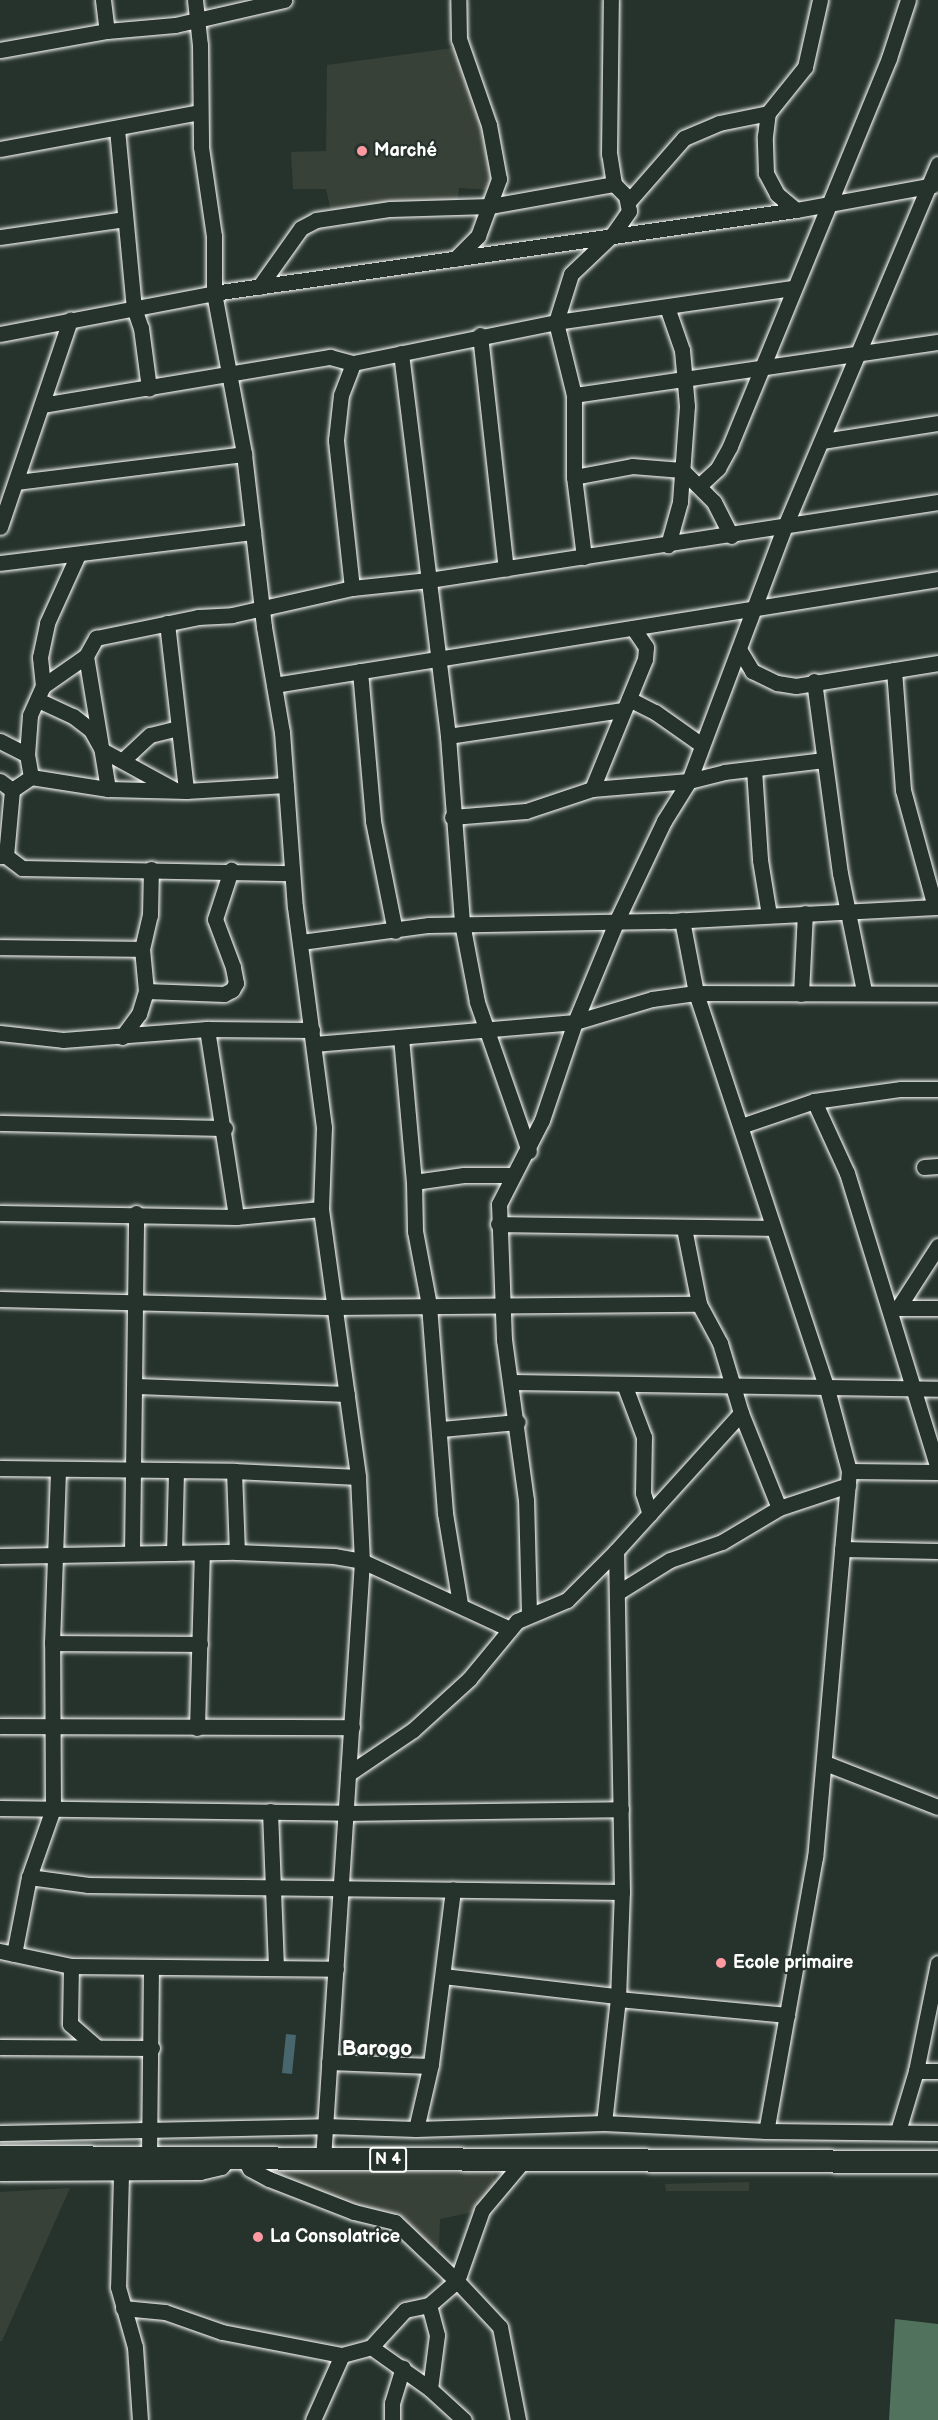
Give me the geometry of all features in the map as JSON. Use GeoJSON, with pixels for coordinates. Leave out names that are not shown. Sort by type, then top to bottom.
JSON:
{"type":"FeatureCollection","features":[{"type":"Feature","properties":{"kind":"highway","name":"N 4"},"geometry":{"type":"LineString","coordinates":[[0,2157],[938,2162]]}},
{"type":"Feature","properties":{"kind":"street"},"geometry":{"type":"LineString","coordinates":[[103,0],[107,31]]}},
{"type":"Feature","properties":{"kind":"street"},"geometry":{"type":"LineString","coordinates":[[195,0],[198,19],[199,112],[214,236],[214,293],[232,374],[244,454],[261,607],[274,685],[286,785],[292,873],[324,1127],[321,1209],[358,1477],[362,1561],[323,2160]]}},
{"type":"Feature","properties":{"kind":"street"},"geometry":{"type":"LineString","coordinates":[[0,50],[107,31],[175,25],[284,0]]}},
{"type":"Feature","properties":{"kind":"street"},"geometry":{"type":"LineString","coordinates":[[454,260],[478,237],[499,178],[497,157],[459,39],[458,0]]}},
{"type":"Feature","properties":{"kind":"street"},"geometry":{"type":"LineString","coordinates":[[584,557],[574,477],[574,395],[556,322],[571,274],[613,234],[630,211],[628,202],[614,184],[609,154],[611,0]]}},
{"type":"Feature","properties":{"kind":"street"},"geometry":{"type":"LineString","coordinates":[[796,210],[777,194],[766,174],[768,113],[806,67],[820,0]]}},
{"type":"Feature","properties":{"kind":"street"},"geometry":{"type":"LineString","coordinates":[[700,485],[718,468],[730,446],[758,370],[901,28],[908,0]]}},
{"type":"Feature","properties":{"kind":"street"},"geometry":{"type":"LineString","coordinates":[[0,149],[199,112]]}},
{"type":"Feature","properties":{"kind":"street"},"geometry":{"type":"LineString","coordinates":[[628,202],[684,138],[719,123],[768,113]]}},
{"type":"Feature","properties":{"kind":"street"},"geometry":{"type":"LineString","coordinates":[[117,129],[134,308],[141,327],[149,388]]}},
{"type":"Feature","properties":{"kind":"street"},"geometry":{"type":"LineString","coordinates":[[529,1613],[526,1500],[518,1422],[504,1340],[499,1204],[512,1175],[529,1151],[575,1022],[617,920],[664,821],[689,781],[785,526],[932,185],[938,164]]}},
{"type":"Feature","properties":{"kind":"street"},"geometry":{"type":"LineString","coordinates":[[259,287],[301,228],[316,220],[390,209],[490,206],[614,184]]}},
{"type":"Feature","properties":{"kind":"street"},"geometry":{"type":"LineString","coordinates":[[0,334],[214,293],[454,260],[613,234],[796,210],[932,185]]}},
{"type":"Feature","properties":{"kind":"street"},"geometry":{"type":"LineString","coordinates":[[0,237],[125,219]]}},
{"type":"Feature","properties":{"kind":"street"},"geometry":{"type":"LineString","coordinates":[[42,405],[330,357],[353,363],[480,335],[556,322],[792,288]]}},
{"type":"Feature","properties":{"kind":"street"},"geometry":{"type":"LineString","coordinates":[[667,307],[682,350],[687,427],[680,502],[668,545]]}},
{"type":"Feature","properties":{"kind":"street"},"geometry":{"type":"LineString","coordinates":[[0,527],[70,320]]}},
{"type":"Feature","properties":{"kind":"street"},"geometry":{"type":"LineString","coordinates":[[480,335],[506,569]]}},
{"type":"Feature","properties":{"kind":"street"},"geometry":{"type":"LineString","coordinates":[[574,395],[938,342]]}},
{"type":"Feature","properties":{"kind":"street"},"geometry":{"type":"LineString","coordinates":[[401,353],[448,736],[452,817],[462,923],[485,1028],[529,1151]]}},
{"type":"Feature","properties":{"kind":"street"},"geometry":{"type":"LineString","coordinates":[[352,588],[336,440],[341,395],[353,363]]}},
{"type":"Feature","properties":{"kind":"street"},"geometry":{"type":"LineString","coordinates":[[823,441],[938,423]]}},
{"type":"Feature","properties":{"kind":"street"},"geometry":{"type":"LineString","coordinates":[[16,482],[244,454]]}},
{"type":"Feature","properties":{"kind":"street"},"geometry":{"type":"LineString","coordinates":[[574,477],[632,466],[682,470],[700,485],[731,536]]}},
{"type":"Feature","properties":{"kind":"street"},"geometry":{"type":"LineString","coordinates":[[40,693],[86,656],[96,638],[352,588],[429,580],[731,536],[938,502]]}},
{"type":"Feature","properties":{"kind":"street"},"geometry":{"type":"LineString","coordinates":[[0,563],[77,557],[253,532]]}},
{"type":"Feature","properties":{"kind":"street"},"geometry":{"type":"LineString","coordinates":[[31,777],[27,755],[30,715],[40,693],[40,657],[47,623],[77,557]]}},
{"type":"Feature","properties":{"kind":"street"},"geometry":{"type":"LineString","coordinates":[[274,685],[437,661],[938,579]]}},
{"type":"Feature","properties":{"kind":"street"},"geometry":{"type":"LineString","coordinates":[[167,623],[178,728],[181,791]]}},
{"type":"Feature","properties":{"kind":"street"},"geometry":{"type":"LineString","coordinates":[[592,789],[647,650],[633,628]]}},
{"type":"Feature","properties":{"kind":"street"},"geometry":{"type":"LineString","coordinates":[[738,649],[752,671],[777,683],[796,686],[814,681],[938,663]]}},
{"type":"Feature","properties":{"kind":"street"},"geometry":{"type":"LineString","coordinates":[[86,656],[108,789]]}},
{"type":"Feature","properties":{"kind":"street"},"geometry":{"type":"LineString","coordinates":[[301,942],[462,923],[682,920],[846,909],[936,907],[903,790],[894,670]]}},
{"type":"Feature","properties":{"kind":"street"},"geometry":{"type":"LineString","coordinates":[[360,671],[373,821],[395,931]]}},
{"type":"Feature","properties":{"kind":"street"},"geometry":{"type":"LineString","coordinates":[[814,681],[846,909],[864,992]]}},
{"type":"Feature","properties":{"kind":"street"},"geometry":{"type":"LineString","coordinates":[[40,693],[91,730],[102,750],[181,791]]}},
{"type":"Feature","properties":{"kind":"street"},"geometry":{"type":"LineString","coordinates":[[448,736],[626,705],[655,712],[702,745]]}},
{"type":"Feature","properties":{"kind":"street"},"geometry":{"type":"LineString","coordinates":[[123,760],[150,735],[178,728]]}},
{"type":"Feature","properties":{"kind":"street"},"geometry":{"type":"LineString","coordinates":[[0,741],[27,755]]}},
{"type":"Feature","properties":{"kind":"street"},"geometry":{"type":"LineString","coordinates":[[452,817],[526,811],[592,789],[689,781],[754,769],[824,760]]}},
{"type":"Feature","properties":{"kind":"street"},"geometry":{"type":"LineString","coordinates":[[754,769],[760,860],[769,915]]}},
{"type":"Feature","properties":{"kind":"street"},"geometry":{"type":"LineString","coordinates":[[286,785],[181,791],[108,789],[31,777],[6,785],[3,856],[22,868],[231,870],[292,873]]}},
{"type":"Feature","properties":{"kind":"street"},"geometry":{"type":"LineString","coordinates":[[122,1037],[139,1014],[146,991],[142,949],[150,915],[151,869]]}},
{"type":"Feature","properties":{"kind":"street"},"geometry":{"type":"LineString","coordinates":[[146,991],[224,994],[232,990],[236,983],[233,967],[215,920],[231,870]]}},
{"type":"Feature","properties":{"kind":"street"},"geometry":{"type":"LineString","coordinates":[[801,994],[805,913]]}},
{"type":"Feature","properties":{"kind":"street"},"geometry":{"type":"LineString","coordinates":[[682,920],[696,993],[741,1126],[771,1228],[826,1385],[848,1478],[825,1763],[815,1857],[766,2131]]}},
{"type":"Feature","properties":{"kind":"street"},"geometry":{"type":"LineString","coordinates":[[0,947],[142,949]]}},
{"type":"Feature","properties":{"kind":"street"},"geometry":{"type":"LineString","coordinates":[[0,1033],[40,1039],[122,1037],[207,1029],[313,1037],[401,1037],[575,1022],[652,999],[696,993],[938,994]]}},
{"type":"Feature","properties":{"kind":"street"},"geometry":{"type":"LineString","coordinates":[[207,1029],[225,1128],[236,1217]]}},
{"type":"Feature","properties":{"kind":"street"},"geometry":{"type":"LineString","coordinates":[[401,1037],[414,1182],[415,1231],[429,1305],[441,1429],[445,1513],[460,1604]]}},
{"type":"Feature","properties":{"kind":"street"},"geometry":{"type":"LineString","coordinates":[[741,1126],[814,1101],[901,1089],[938,1089]]}},
{"type":"Feature","properties":{"kind":"street"},"geometry":{"type":"LineString","coordinates":[[617,1593],[670,1560],[722,1542],[779,1508],[848,1478],[938,1470],[893,1308],[847,1173],[814,1101]]}},
{"type":"Feature","properties":{"kind":"street"},"geometry":{"type":"LineString","coordinates":[[0,1123],[225,1128]]}},
{"type":"Feature","properties":{"kind":"street"},"geometry":{"type":"LineString","coordinates":[[414,1182],[464,1175],[512,1175]]}},
{"type":"Feature","properties":{"kind":"street"},"geometry":{"type":"LineString","coordinates":[[0,1213],[136,1213],[236,1217],[321,1209]]}},
{"type":"Feature","properties":{"kind":"street"},"geometry":{"type":"LineString","coordinates":[[132,1553],[132,1469],[137,1386],[136,1213]]}},
{"type":"Feature","properties":{"kind":"street"},"geometry":{"type":"LineString","coordinates":[[498,1224],[771,1228]]}},
{"type":"Feature","properties":{"kind":"street"},"geometry":{"type":"LineString","coordinates":[[684,1228],[699,1304],[720,1343],[741,1413],[779,1508]]}},
{"type":"Feature","properties":{"kind":"street"},"geometry":{"type":"LineString","coordinates":[[893,1308],[938,1246]]}},
{"type":"Feature","properties":{"kind":"street"},"geometry":{"type":"LineString","coordinates":[[0,1299],[335,1307],[699,1304]]}},
{"type":"Feature","properties":{"kind":"street"},"geometry":{"type":"LineString","coordinates":[[893,1308],[938,1308]]}},
{"type":"Feature","properties":{"kind":"street"},"geometry":{"type":"LineString","coordinates":[[512,1382],[732,1386],[826,1385],[938,1389]]}},
{"type":"Feature","properties":{"kind":"street"},"geometry":{"type":"LineString","coordinates":[[624,1384],[644,1437],[644,1493],[650,1514]]}},
{"type":"Feature","properties":{"kind":"street"},"geometry":{"type":"LineString","coordinates":[[137,1386],[346,1394]]}},
{"type":"Feature","properties":{"kind":"street"},"geometry":{"type":"LineString","coordinates":[[348,1774],[413,1730],[481,1668],[510,1629],[529,1613],[567,1600],[616,1551],[741,1413]]}},
{"type":"Feature","properties":{"kind":"street"},"geometry":{"type":"LineString","coordinates":[[441,1429],[518,1422]]}},
{"type":"Feature","properties":{"kind":"street"},"geometry":{"type":"LineString","coordinates":[[0,1468],[234,1471],[358,1477]]}},
{"type":"Feature","properties":{"kind":"street"},"geometry":{"type":"LineString","coordinates":[[58,1469],[52,1643],[53,1809],[29,1877],[7,1953],[71,1966],[336,1969]]}},
{"type":"Feature","properties":{"kind":"street"},"geometry":{"type":"LineString","coordinates":[[174,1553],[176,1470]]}},
{"type":"Feature","properties":{"kind":"street"},"geometry":{"type":"LineString","coordinates":[[234,1471],[237,1552]]}},
{"type":"Feature","properties":{"kind":"street"},"geometry":{"type":"LineString","coordinates":[[842,1549],[938,1551]]}},
{"type":"Feature","properties":{"kind":"street"},"geometry":{"type":"LineString","coordinates":[[604,2123],[617,1997],[622,1892],[616,1551]]}},
{"type":"Feature","properties":{"kind":"street"},"geometry":{"type":"LineString","coordinates":[[0,1556],[237,1552],[362,1561],[460,1604],[510,1629]]}},
{"type":"Feature","properties":{"kind":"street"},"geometry":{"type":"LineString","coordinates":[[197,1728],[202,1553]]}},
{"type":"Feature","properties":{"kind":"street"},"geometry":{"type":"LineString","coordinates":[[52,1643],[200,1644]]}},
{"type":"Feature","properties":{"kind":"street"},"geometry":{"type":"LineString","coordinates":[[0,1726],[352,1727]]}},
{"type":"Feature","properties":{"kind":"street"},"geometry":{"type":"LineString","coordinates":[[825,1763],[938,1807]]}},
{"type":"Feature","properties":{"kind":"street"},"geometry":{"type":"LineString","coordinates":[[0,1808],[345,1813],[621,1809]]}},
{"type":"Feature","properties":{"kind":"street"},"geometry":{"type":"LineString","coordinates":[[270,1811],[275,1886],[276,1967]]}},
{"type":"Feature","properties":{"kind":"street"},"geometry":{"type":"LineString","coordinates":[[29,1877],[88,1885],[622,1892]]}},
{"type":"Feature","properties":{"kind":"street"},"geometry":{"type":"LineString","coordinates":[[416,2129],[430,2066],[453,1889]]}},
{"type":"Feature","properties":{"kind":"street"},"geometry":{"type":"LineString","coordinates":[[898,2131],[916,2072],[938,1963]]}},
{"type":"Feature","properties":{"kind":"street"},"geometry":{"type":"LineString","coordinates":[[71,1966],[70,2024],[96,2047]]}},
{"type":"Feature","properties":{"kind":"street"},"geometry":{"type":"LineString","coordinates":[[149,2158],[152,2048],[151,1968]]}},
{"type":"Feature","properties":{"kind":"street"},"geometry":{"type":"LineString","coordinates":[[443,1976],[787,2014]]}},
{"type":"Feature","properties":{"kind":"street"},"geometry":{"type":"LineString","coordinates":[[0,2047],[152,2048]]}},
{"type":"Feature","properties":{"kind":"street"},"geometry":{"type":"LineString","coordinates":[[329,2062],[430,2066]]}},
{"type":"Feature","properties":{"kind":"street"},"geometry":{"type":"LineString","coordinates":[[916,2072],[938,2071]]}},
{"type":"Feature","properties":{"kind":"street"},"geometry":{"type":"LineString","coordinates":[[0,2133],[150,2132],[325,2126],[416,2129],[604,2123],[766,2131],[938,2133]]}},
{"type":"Feature","properties":{"kind":"street"},"geometry":{"type":"LineString","coordinates":[[0,2174],[121,2175],[200,2172],[221,2167],[236,2158],[250,2169],[270,2179],[354,2212],[395,2222],[457,2281],[500,2327],[518,2420]]}},
{"type":"Feature","properties":{"kind":"street"},"geometry":{"type":"LineString","coordinates":[[123,2308],[165,2312],[213,2330],[342,2355],[371,2347],[405,2310],[429,2305],[457,2281],[482,2210],[524,2160]]}},
{"type":"Feature","properties":{"kind":"street"},"geometry":{"type":"LineString","coordinates":[[121,2175],[117,2248],[123,2308],[139,2374],[140,2420]]}},
{"type":"Feature","properties":{"kind":"street"},"geometry":{"type":"LineString","coordinates":[[429,2305],[437,2335],[430,2389]]}},
{"type":"Feature","properties":{"kind":"street"},"geometry":{"type":"LineString","coordinates":[[371,2347],[430,2389],[464,2420]]}},
{"type":"Feature","properties":{"kind":"street"},"geometry":{"type":"LineString","coordinates":[[313,2420],[342,2355]]}},
{"type":"Feature","properties":{"kind":"street"},"geometry":{"type":"LineString","coordinates":[[392,2420],[392,2403],[402,2368]]}},
{"type":"Feature","properties":{"kind":"shaded area"},"geometry":{"type":"Polygon","coordinates":[[[460,47],[491,159],[490,190],[459,188],[458,200],[331,211],[326,189],[293,189],[291,152],[326,151],[327,65],[460,47]]]}},
{"type":"Feature","properties":{"kind":"shaded area"},"geometry":{"type":"Polygon","coordinates":[[[271,2168],[494,2172],[494,2197],[482,2210],[440,2219],[439,2246],[431,2256],[387,2225],[270,2179],[271,2168]]]}},
{"type":"Feature","properties":{"kind":"shaded area"},"geometry":{"type":"Polygon","coordinates":[[[749,2182],[749,2191],[666,2191],[665,2184],[749,2182]]]}},
{"type":"Feature","properties":{"kind":"shaded area"},"geometry":{"type":"Polygon","coordinates":[[[70,2188],[2,2341],[0,2341],[0,2192],[70,2188]]]}},
{"type":"Feature","properties":{"kind":"green space"},"geometry":{"type":"Polygon","coordinates":[[[895,2319],[938,2324],[938,2420],[889,2420],[895,2319]]]}},
{"type":"Feature","properties":{"kind":"water"},"geometry":{"type":"Polygon","coordinates":[[[286,2034],[296,2035],[292,2074],[282,2073],[286,2034]]]}},
{"type":"Feature","properties":{"kind":"place","name":"Marché"},"geometry":{"type":"Point","coordinates":[362,151]}},
{"type":"Feature","properties":{"kind":"place","name":"Ecole primaire"},"geometry":{"type":"Point","coordinates":[721,1963]}},
{"type":"Feature","properties":{"kind":"place","name":"La Consolatrice"},"geometry":{"type":"Point","coordinates":[258,2237]}},
{"type":"Feature","properties":{"kind":"district","name":"Barogo"},"geometry":{"type":"Point","coordinates":[377,2049]}}]}
